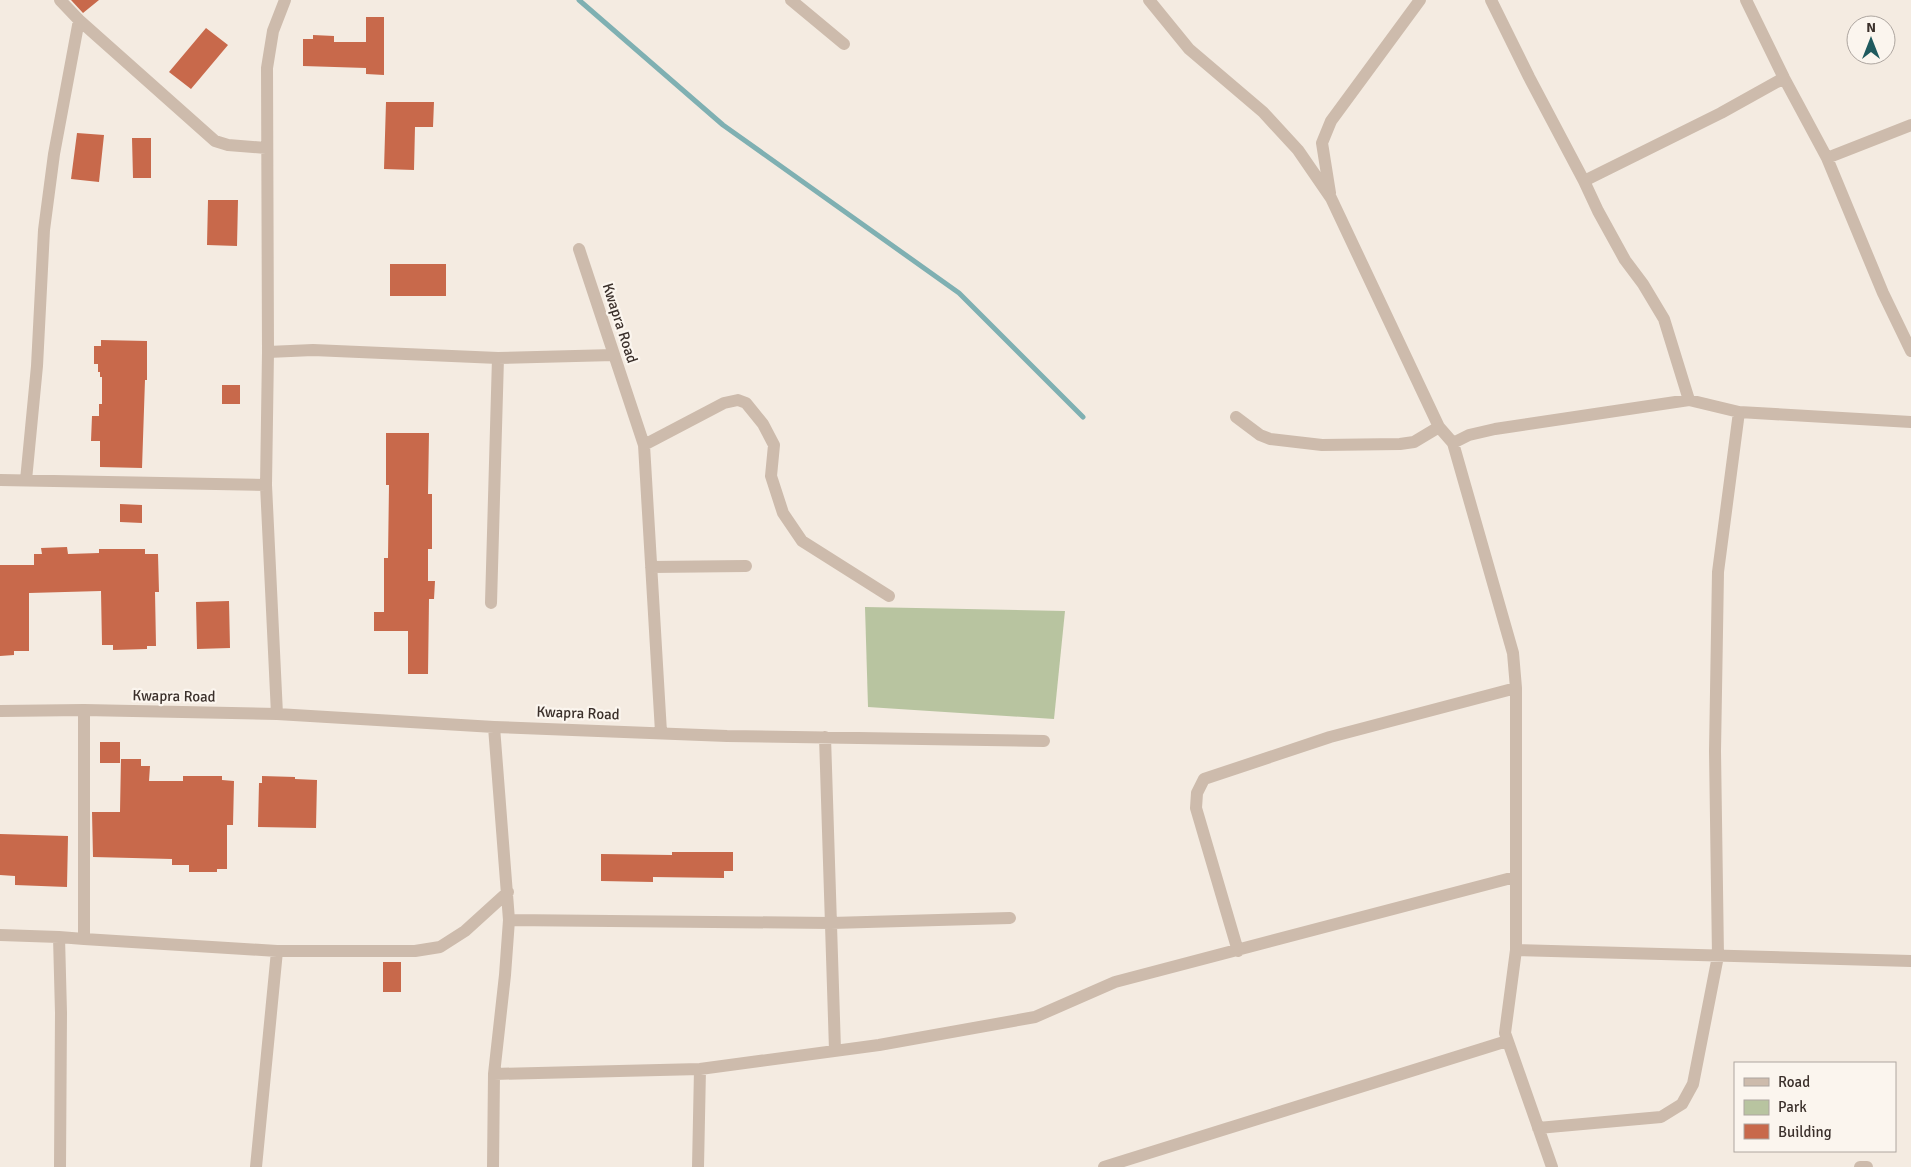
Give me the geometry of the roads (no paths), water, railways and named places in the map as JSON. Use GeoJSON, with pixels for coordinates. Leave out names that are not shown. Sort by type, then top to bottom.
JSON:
{"type":"FeatureCollection","features":[{"type":"Feature","properties":{"kind":"street"},"geometry":{"type":"LineString","coordinates":[[60,0],[215,140],[228,145],[266,148]]}},
{"type":"Feature","properties":{"kind":"street"},"geometry":{"type":"LineString","coordinates":[[277,714],[266,484],[268,352],[266,148],[267,68],[273,31],[285,0]]}},
{"type":"Feature","properties":{"kind":"street"},"geometry":{"type":"LineString","coordinates":[[791,0],[844,44]]}},
{"type":"Feature","properties":{"kind":"street"},"geometry":{"type":"LineString","coordinates":[[1149,0],[1189,49],[1263,112],[1298,150],[1331,198],[1439,428],[1453,443],[1512,654],[1516,688],[1516,950],[1505,1033],[1552,1167]]}},
{"type":"Feature","properties":{"kind":"street"},"geometry":{"type":"LineString","coordinates":[[1331,198],[1322,144],[1325,134],[1331,121],[1420,0]]}},
{"type":"Feature","properties":{"kind":"street"},"geometry":{"type":"LineString","coordinates":[[1491,0],[1598,211],[1616,244],[1664,319],[1689,400]]}},
{"type":"Feature","properties":{"kind":"street"},"geometry":{"type":"LineString","coordinates":[[1746,0],[1784,78],[1827,158],[1883,293],[1911,351]]}},
{"type":"Feature","properties":{"kind":"street"},"geometry":{"type":"LineString","coordinates":[[26,480],[37,366],[44,230],[54,154],[80,20]]}},
{"type":"Feature","properties":{"kind":"street"},"geometry":{"type":"LineString","coordinates":[[1584,181],[1784,78]]}},
{"type":"Feature","properties":{"kind":"street"},"geometry":{"type":"LineString","coordinates":[[1827,158],[1911,125]]}},
{"type":"Feature","properties":{"kind":"street","name":"Kwapra Road"},"geometry":{"type":"LineString","coordinates":[[0,711],[84,710],[277,714],[494,727],[662,732],[644,444],[579,249]]}},
{"type":"Feature","properties":{"kind":"street"},"geometry":{"type":"LineString","coordinates":[[268,352],[313,350],[498,358],[614,355]]}},
{"type":"Feature","properties":{"kind":"street"},"geometry":{"type":"LineString","coordinates":[[491,603],[498,358]]}},
{"type":"Feature","properties":{"kind":"street"},"geometry":{"type":"LineString","coordinates":[[644,444],[703,412],[724,403],[738,400],[746,403],[763,424],[774,445],[772,476],[783,513],[802,541],[889,596]]}},
{"type":"Feature","properties":{"kind":"street"},"geometry":{"type":"LineString","coordinates":[[1453,443],[1495,428],[1689,400],[1739,412],[1911,422]]}},
{"type":"Feature","properties":{"kind":"street"},"geometry":{"type":"LineString","coordinates":[[1538,1128],[1661,1117],[1682,1104],[1693,1084],[1718,956],[1715,751],[1718,572],[1739,412]]}},
{"type":"Feature","properties":{"kind":"street"},"geometry":{"type":"LineString","coordinates":[[1236,417],[1270,440],[1322,445],[1400,444],[1414,442],[1439,428]]}},
{"type":"Feature","properties":{"kind":"street"},"geometry":{"type":"LineString","coordinates":[[0,480],[266,484]]}},
{"type":"Feature","properties":{"kind":"street"},"geometry":{"type":"LineString","coordinates":[[651,567],[746,566]]}},
{"type":"Feature","properties":{"kind":"street"},"geometry":{"type":"LineString","coordinates":[[1238,950],[1196,808],[1197,793],[1204,780],[1330,737],[1516,688]]}},
{"type":"Feature","properties":{"kind":"street"},"geometry":{"type":"LineString","coordinates":[[84,710],[84,939]]}},
{"type":"Feature","properties":{"kind":"street"},"geometry":{"type":"LineString","coordinates":[[493,1167],[494,1074],[509,920],[494,727]]}},
{"type":"Feature","properties":{"kind":"street"},"geometry":{"type":"LineString","coordinates":[[662,732],[1044,741]]}},
{"type":"Feature","properties":{"kind":"street"},"geometry":{"type":"LineString","coordinates":[[825,737],[835,1050]]}},
{"type":"Feature","properties":{"kind":"street"},"geometry":{"type":"LineString","coordinates":[[494,1074],[700,1069],[879,1045],[1035,1018],[1115,982],[1515,877]]}},
{"type":"Feature","properties":{"kind":"street"},"geometry":{"type":"LineString","coordinates":[[0,936],[59,937],[277,951],[414,951],[440,947],[465,931],[508,892]]}},
{"type":"Feature","properties":{"kind":"street"},"geometry":{"type":"LineString","coordinates":[[509,920],[831,923],[1010,918]]}},
{"type":"Feature","properties":{"kind":"street"},"geometry":{"type":"LineString","coordinates":[[59,937],[61,1013],[60,1167]]}},
{"type":"Feature","properties":{"kind":"street"},"geometry":{"type":"LineString","coordinates":[[1516,950],[1911,962]]}},
{"type":"Feature","properties":{"kind":"street"},"geometry":{"type":"LineString","coordinates":[[256,1167],[277,951]]}},
{"type":"Feature","properties":{"kind":"street"},"geometry":{"type":"LineString","coordinates":[[1104,1167],[1508,1041]]}},
{"type":"Feature","properties":{"kind":"street"},"geometry":{"type":"LineString","coordinates":[[698,1167],[700,1069]]}},
{"type":"Feature","properties":{"kind":"street"},"geometry":{"type":"LineString","coordinates":[[1860,1167],[1867,1167]]}},
{"type":"Feature","properties":{"kind":"waterway"},"geometry":{"type":"LineString","coordinates":[[579,0],[723,125],[959,293],[1083,417]]}}]}
